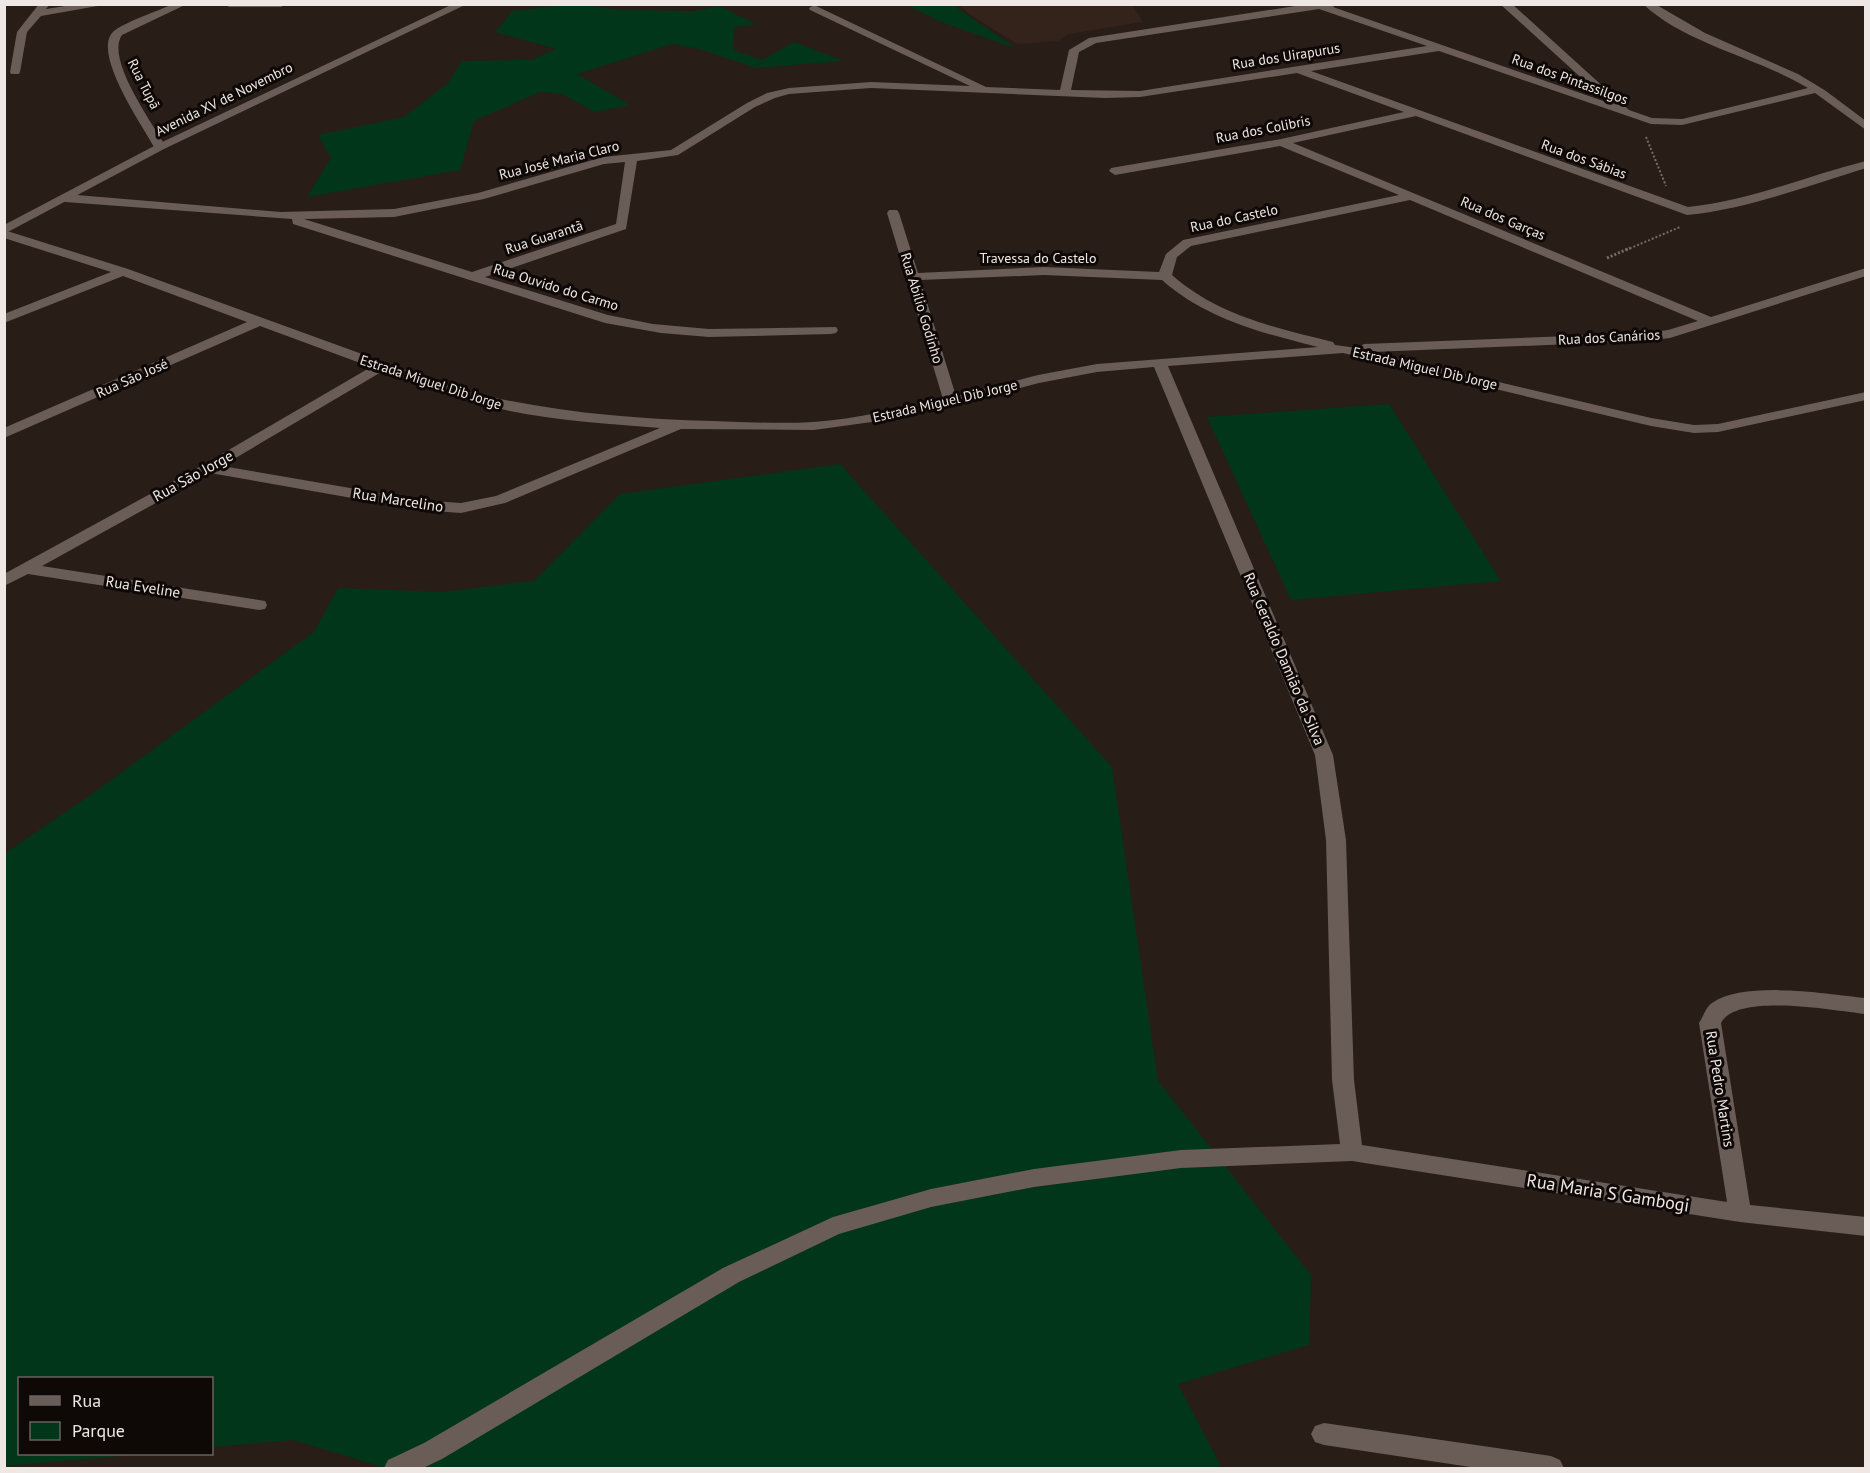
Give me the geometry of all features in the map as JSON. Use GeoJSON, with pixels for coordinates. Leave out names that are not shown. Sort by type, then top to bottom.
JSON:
{"type":"FeatureCollection","features":[{"type":"Feature","properties":{"kind":"street"},"geometry":{"type":"LineString","coordinates":[[15,72],[21,32],[45,4]]}},
{"type":"Feature","properties":{"kind":"street"},"geometry":{"type":"LineString","coordinates":[[37,13],[105,4]]}},
{"type":"Feature","properties":{"kind":"street","name":"Rua Tupã"},"geometry":{"type":"LineString","coordinates":[[160,147],[120,73],[112,49],[113,38],[118,33],[182,4]]}},
{"type":"Feature","properties":{"kind":"street"},"geometry":{"type":"LineString","coordinates":[[229,4],[281,4]]}},
{"type":"Feature","properties":{"kind":"street","name":"Avenida XV de Novembro"},"geometry":{"type":"LineString","coordinates":[[4,232],[160,147],[462,4]]}},
{"type":"Feature","properties":{"kind":"street"},"geometry":{"type":"LineString","coordinates":[[1505,4],[1637,118]]}},
{"type":"Feature","properties":{"kind":"street"},"geometry":{"type":"LineString","coordinates":[[1648,4],[1689,31],[1796,77],[1866,127]]}},
{"type":"Feature","properties":{"kind":"street"},"geometry":{"type":"LineString","coordinates":[[1065,93],[1074,50],[1093,40],[1326,5]]}},
{"type":"Feature","properties":{"kind":"street","name":"Rua dos Pintassilgos"},"geometry":{"type":"LineString","coordinates":[[1326,5],[1437,48],[1637,118],[1662,123],[1682,122],[1815,90]]}},
{"type":"Feature","properties":{"kind":"street"},"geometry":{"type":"LineString","coordinates":[[814,8],[987,90]]}},
{"type":"Feature","properties":{"kind":"street","name":"Rua dos Uirapurus"},"geometry":{"type":"LineString","coordinates":[[1065,93],[1140,94],[1437,48]]}},
{"type":"Feature","properties":{"kind":"street","name":"Rua dos Sábias"},"geometry":{"type":"LineString","coordinates":[[1298,70],[1679,209],[1708,209],[1762,196],[1866,164]]}},
{"type":"Feature","properties":{"kind":"street","name":"Rua José Maria Claro"},"geometry":{"type":"LineString","coordinates":[[64,198],[281,216],[374,215],[403,212],[480,196],[603,161],[674,153],[751,105],[771,95],[789,91],[871,85],[1065,93]]}},
{"type":"Feature","properties":{"kind":"street","name":"Rua dos Colibris"},"geometry":{"type":"LineString","coordinates":[[1115,171],[1281,142],[1416,113]]}},
{"type":"Feature","properties":{"kind":"street","name":"Rua dos Garças"},"geometry":{"type":"LineString","coordinates":[[1281,142],[1713,322]]}},
{"type":"Feature","properties":{"kind":"street","name":"Rua Guarantã"},"geometry":{"type":"LineString","coordinates":[[471,277],[605,233],[624,224],[631,158]]}},
{"type":"Feature","properties":{"kind":"street","name":"Rua do Castelo"},"geometry":{"type":"LineString","coordinates":[[1165,276],[1167,260],[1175,250],[1187,243],[1413,196]]}},
{"type":"Feature","properties":{"kind":"street","name":"Rua Abílio Godinho"},"geometry":{"type":"LineString","coordinates":[[893,213],[951,402]]}},
{"type":"Feature","properties":{"kind":"street","name":"Rua Ouvido do Carmo"},"geometry":{"type":"LineString","coordinates":[[281,216],[605,319],[651,328],[741,333],[831,330]]}},
{"type":"Feature","properties":{"kind":"street","name":"Estrada Miguel Dib Jorge"},"geometry":{"type":"LineString","coordinates":[[4,232],[123,272],[456,393],[510,408],[572,417],[681,425],[814,426],[879,417],[951,402],[1038,379],[1097,368],[1343,349],[1651,422],[1694,429],[1718,428],[1866,396]]}},
{"type":"Feature","properties":{"kind":"street","name":"Travessa do Castelo"},"geometry":{"type":"LineString","coordinates":[[911,277],[1044,271],[1165,276]]}},
{"type":"Feature","properties":{"kind":"street"},"geometry":{"type":"LineString","coordinates":[[4,319],[123,272]]}},
{"type":"Feature","properties":{"kind":"street","name":"Rua dos Canários"},"geometry":{"type":"LineString","coordinates":[[1343,349],[1646,337],[1670,334],[1866,272]]}},
{"type":"Feature","properties":{"kind":"street"},"geometry":{"type":"LineString","coordinates":[[1165,276],[1189,295],[1233,317],[1343,349]]}},
{"type":"Feature","properties":{"kind":"street","name":"Rua São José"},"geometry":{"type":"LineString","coordinates":[[4,434],[258,322]]}},
{"type":"Feature","properties":{"kind":"street"},"geometry":{"type":"LineString","coordinates":[[1445,373],[1425,361],[1430,348],[1446,344]]}},
{"type":"Feature","properties":{"kind":"street","name":"Rua Geraldo Damião da Silva"},"geometry":{"type":"LineString","coordinates":[[1159,362],[1324,755],[1336,840],[1343,1080],[1352,1152]]}},
{"type":"Feature","properties":{"kind":"street","name":"Rua São Jorge"},"geometry":{"type":"LineString","coordinates":[[4,582],[208,468],[381,367]]}},
{"type":"Feature","properties":{"kind":"street","name":"Rua Marcelino"},"geometry":{"type":"LineString","coordinates":[[208,468],[420,505],[460,508],[500,500],[681,425]]}},
{"type":"Feature","properties":{"kind":"street","name":"Rua Eveline"},"geometry":{"type":"LineString","coordinates":[[27,569],[259,605]]}},
{"type":"Feature","properties":{"kind":"street","name":"Rua Pedro Martins"},"geometry":{"type":"LineString","coordinates":[[1740,1214],[1710,1023],[1718,1009],[1736,1000],[1771,999],[1866,1006]]}},
{"type":"Feature","properties":{"kind":"street","name":"Rua Maria S Gambogi"},"geometry":{"type":"LineString","coordinates":[[397,1468],[433,1451],[731,1275],[833,1226],[931,1198],[1034,1178],[1181,1159],[1352,1152],[1740,1214],[1866,1227]]}},
{"type":"Feature","properties":{"kind":"street"},"geometry":{"type":"LineString","coordinates":[[1324,1434],[1551,1468]]}},
{"type":"Feature","properties":{"kind":"path"},"geometry":{"type":"LineString","coordinates":[[1582,268],[1684,225],[1679,209],[1664,183],[1660,168],[1637,118]]}},
{"type":"Feature","properties":{"kind":"shaded area"},"geometry":{"type":"Polygon","coordinates":[[[959,5],[1132,5],[1143,22],[1069,34],[1058,41],[1017,44],[969,14],[959,5]]]}},
{"type":"Feature","properties":{"kind":"green space"},"geometry":{"type":"Polygon","coordinates":[[[563,5],[622,10],[695,11],[719,6],[756,24],[734,27],[733,50],[762,60],[794,42],[843,61],[756,68],[699,49],[672,44],[577,74],[630,105],[595,112],[562,94],[540,92],[474,121],[460,170],[307,197],[331,158],[318,135],[404,117],[448,83],[462,61],[531,60],[556,49],[495,32],[513,11],[563,5]]]}},
{"type":"Feature","properties":{"kind":"green space"},"geometry":{"type":"Polygon","coordinates":[[[906,5],[953,5],[1017,49],[944,23],[906,5]]]}},
{"type":"Feature","properties":{"kind":"green space"},"geometry":{"type":"Polygon","coordinates":[[[1389,404],[1501,581],[1291,600],[1207,417],[1389,404]]]}},
{"type":"Feature","properties":{"kind":"green space"},"geometry":{"type":"Polygon","coordinates":[[[840,464],[1112,767],[1158,1081],[1311,1275],[1309,1345],[1178,1384],[1222,1468],[386,1468],[293,1440],[213,1447],[213,1377],[18,1377],[18,1455],[133,1455],[5,1466],[5,853],[92,794],[314,632],[338,588],[442,592],[534,581],[620,494],[840,464]]]}}]}
